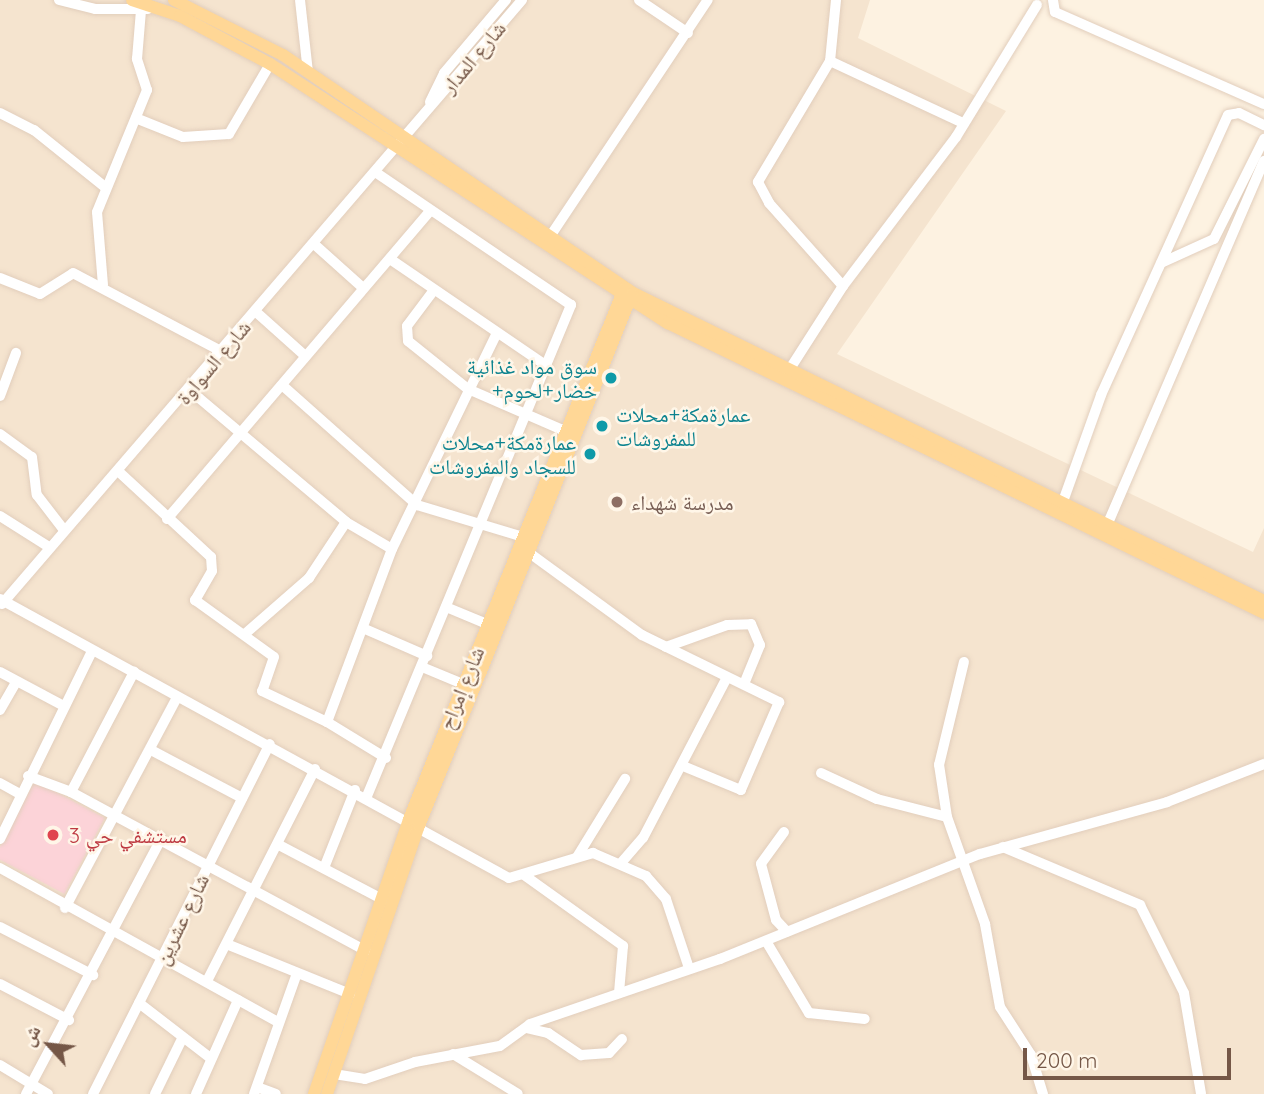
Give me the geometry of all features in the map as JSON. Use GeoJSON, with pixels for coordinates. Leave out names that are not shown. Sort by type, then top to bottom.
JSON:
{"type":"FeatureCollection","features":[{"type":"Feature","properties":{"kind":"main road"},"geometry":{"type":"LineString","coordinates":[[132,0],[158,8],[270,64],[549,239],[627,295]]}},
{"type":"Feature","properties":{"kind":"main road"},"geometry":{"type":"LineString","coordinates":[[174,0],[308,72],[401,144],[627,295],[785,376],[1105,531],[1264,613]]}},
{"type":"Feature","properties":{"kind":"main road","name":"شارع إمراح"},"geometry":{"type":"LineString","coordinates":[[327,1094],[414,822],[463,684],[565,431],[627,295]]}},
{"type":"Feature","properties":{"kind":"main road","name":"شارع إمراح"},"geometry":{"type":"LineString","coordinates":[[314,1094],[366,951],[380,898],[528,552],[627,295]]}},
{"type":"Feature","properties":{"kind":"main road"},"geometry":{"type":"LineString","coordinates":[[1105,531],[1264,601]]}},
{"type":"Feature","properties":{"kind":"street"},"geometry":{"type":"LineString","coordinates":[[59,0],[141,10],[158,8]]}},
{"type":"Feature","properties":{"kind":"street"},"geometry":{"type":"LineString","coordinates":[[300,0],[308,72]]}},
{"type":"Feature","properties":{"kind":"street"},"geometry":{"type":"LineString","coordinates":[[424,115],[444,73],[506,0]]}},
{"type":"Feature","properties":{"kind":"street","name":"شارع المدار"},"geometry":{"type":"LineString","coordinates":[[424,115],[522,0]]}},
{"type":"Feature","properties":{"kind":"street"},"geometry":{"type":"LineString","coordinates":[[639,0],[688,33]]}},
{"type":"Feature","properties":{"kind":"street"},"geometry":{"type":"LineString","coordinates":[[549,239],[708,0]]}},
{"type":"Feature","properties":{"kind":"street"},"geometry":{"type":"LineString","coordinates":[[836,0],[831,61],[758,182],[769,203],[843,286]]}},
{"type":"Feature","properties":{"kind":"street"},"geometry":{"type":"LineString","coordinates":[[1053,0],[1055,12],[1264,104]]}},
{"type":"Feature","properties":{"kind":"street"},"geometry":{"type":"LineString","coordinates":[[785,376],[843,286],[956,137],[961,122],[1037,5]]}},
{"type":"Feature","properties":{"kind":"street"},"geometry":{"type":"LineString","coordinates":[[103,285],[94,232],[105,187],[138,119],[147,90],[137,59],[141,10]]}},
{"type":"Feature","properties":{"kind":"street"},"geometry":{"type":"LineString","coordinates":[[831,61],[961,122]]}},
{"type":"Feature","properties":{"kind":"street"},"geometry":{"type":"LineString","coordinates":[[138,119],[183,137],[229,134],[270,64]]}},
{"type":"Feature","properties":{"kind":"street"},"geometry":{"type":"LineString","coordinates":[[0,113],[34,130],[105,187]]}},
{"type":"Feature","properties":{"kind":"street"},"geometry":{"type":"LineString","coordinates":[[1060,509],[1101,395],[1228,115],[1240,113],[1264,125]]}},
{"type":"Feature","properties":{"kind":"street","name":"شارع السواوة"},"geometry":{"type":"LineString","coordinates":[[1,603],[186,396],[219,350],[424,115]]}},
{"type":"Feature","properties":{"kind":"street"},"geometry":{"type":"LineString","coordinates":[[1161,262],[1214,239],[1264,139]]}},
{"type":"Feature","properties":{"kind":"street"},"geometry":{"type":"LineString","coordinates":[[1105,531],[1264,161]]}},
{"type":"Feature","properties":{"kind":"street"},"geometry":{"type":"LineString","coordinates":[[367,796],[386,758],[481,519],[548,366],[571,305],[375,172]]}},
{"type":"Feature","properties":{"kind":"street"},"geometry":{"type":"LineString","coordinates":[[167,519],[430,210]]}},
{"type":"Feature","properties":{"kind":"street"},"geometry":{"type":"LineString","coordinates":[[314,244],[363,288]]}},
{"type":"Feature","properties":{"kind":"street"},"geometry":{"type":"LineString","coordinates":[[390,259],[548,366]]}},
{"type":"Feature","properties":{"kind":"street"},"geometry":{"type":"LineString","coordinates":[[0,278],[35,295],[65,274],[103,285],[219,350]]}},
{"type":"Feature","properties":{"kind":"street"},"geometry":{"type":"LineString","coordinates":[[434,290],[407,327],[408,341],[468,389],[565,431]]}},
{"type":"Feature","properties":{"kind":"street"},"geometry":{"type":"LineString","coordinates":[[255,311],[304,355]]}},
{"type":"Feature","properties":{"kind":"street"},"geometry":{"type":"LineString","coordinates":[[327,722],[365,629],[392,549],[417,505],[496,333]]}},
{"type":"Feature","properties":{"kind":"street"},"geometry":{"type":"LineString","coordinates":[[0,395],[16,353]]}},
{"type":"Feature","properties":{"kind":"street"},"geometry":{"type":"LineString","coordinates":[[282,385],[417,505],[481,519],[523,537]]}},
{"type":"Feature","properties":{"kind":"street"},"geometry":{"type":"LineString","coordinates":[[186,396],[199,398],[346,522],[392,549]]}},
{"type":"Feature","properties":{"kind":"street"},"geometry":{"type":"LineString","coordinates":[[0,434],[32,457],[37,495],[64,530]]}},
{"type":"Feature","properties":{"kind":"street"},"geometry":{"type":"LineString","coordinates":[[118,471],[215,564],[196,592],[198,607],[246,633],[276,660],[262,691],[327,722],[386,758]]}},
{"type":"Feature","properties":{"kind":"street"},"geometry":{"type":"LineString","coordinates":[[0,516],[49,547]]}},
{"type":"Feature","properties":{"kind":"street"},"geometry":{"type":"LineString","coordinates":[[246,633],[309,578],[346,522]]}},
{"type":"Feature","properties":{"kind":"street"},"geometry":{"type":"LineString","coordinates":[[528,552],[666,647],[726,679],[744,684],[780,706],[743,788],[683,766]]}},
{"type":"Feature","properties":{"kind":"street"},"geometry":{"type":"LineString","coordinates":[[1,603],[367,796],[414,822],[459,855],[509,878],[593,853],[621,863],[658,886],[689,968]]}},
{"type":"Feature","properties":{"kind":"street"},"geometry":{"type":"LineString","coordinates":[[446,607],[487,624]]}},
{"type":"Feature","properties":{"kind":"street"},"geometry":{"type":"LineString","coordinates":[[666,647],[727,625],[751,624],[761,634],[760,645],[744,684]]}},
{"type":"Feature","properties":{"kind":"street"},"geometry":{"type":"LineString","coordinates":[[365,629],[427,656]]}},
{"type":"Feature","properties":{"kind":"street"},"geometry":{"type":"LineString","coordinates":[[0,839],[28,776],[92,651]]}},
{"type":"Feature","properties":{"kind":"street"},"geometry":{"type":"LineString","coordinates":[[964,662],[939,765],[947,817],[985,924],[1000,1007],[1031,1055],[1043,1094]]}},
{"type":"Feature","properties":{"kind":"street"},"geometry":{"type":"LineString","coordinates":[[422,667],[463,684]]}},
{"type":"Feature","properties":{"kind":"street"},"geometry":{"type":"LineString","coordinates":[[0,672],[64,706]]}},
{"type":"Feature","properties":{"kind":"street"},"geometry":{"type":"LineString","coordinates":[[71,792],[134,673]]}},
{"type":"Feature","properties":{"kind":"street"},"geometry":{"type":"LineString","coordinates":[[621,863],[643,838],[683,766],[726,679]]}},
{"type":"Feature","properties":{"kind":"street"},"geometry":{"type":"LineString","coordinates":[[0,710],[16,682]]}},
{"type":"Feature","properties":{"kind":"street"},"geometry":{"type":"LineString","coordinates":[[65,908],[116,818],[177,697]]}},
{"type":"Feature","properties":{"kind":"street","name":"شارع عشرين"},"geometry":{"type":"LineString","coordinates":[[93,1094],[270,744]]}},
{"type":"Feature","properties":{"kind":"street"},"geometry":{"type":"LineString","coordinates":[[151,750],[242,798]]}},
{"type":"Feature","properties":{"kind":"street"},"geometry":{"type":"LineString","coordinates":[[334,1074],[365,1079],[453,1054],[500,1046],[522,1028],[766,941],[964,861],[1003,847],[1167,802],[1264,764]]}},
{"type":"Feature","properties":{"kind":"street"},"geometry":{"type":"LineString","coordinates":[[207,981],[229,945],[315,769]]}},
{"type":"Feature","properties":{"kind":"street"},"geometry":{"type":"LineString","coordinates":[[821,773],[877,799],[947,817]]}},
{"type":"Feature","properties":{"kind":"street"},"geometry":{"type":"LineString","coordinates":[[28,776],[71,792],[366,951]]}},
{"type":"Feature","properties":{"kind":"street"},"geometry":{"type":"LineString","coordinates":[[577,857],[625,779]]}},
{"type":"Feature","properties":{"kind":"street"},"geometry":{"type":"LineString","coordinates":[[0,783],[20,794]]}},
{"type":"Feature","properties":{"kind":"street"},"geometry":{"type":"LineString","coordinates":[[324,868],[355,790]]}},
{"type":"Feature","properties":{"kind":"street"},"geometry":{"type":"LineString","coordinates":[[784,832],[761,864],[776,919],[787,932]]}},
{"type":"Feature","properties":{"kind":"street"},"geometry":{"type":"LineString","coordinates":[[29,1089],[93,975],[161,839]]}},
{"type":"Feature","properties":{"kind":"street"},"geometry":{"type":"LineString","coordinates":[[279,845],[380,898]]}},
{"type":"Feature","properties":{"kind":"street"},"geometry":{"type":"LineString","coordinates":[[1003,847],[1140,905],[1184,993],[1201,1094]]}},
{"type":"Feature","properties":{"kind":"street"},"geometry":{"type":"LineString","coordinates":[[0,868],[113,935],[161,961],[207,981],[278,1022]]}},
{"type":"Feature","properties":{"kind":"street"},"geometry":{"type":"LineString","coordinates":[[524,875],[623,946],[619,993]]}},
{"type":"Feature","properties":{"kind":"street"},"geometry":{"type":"LineString","coordinates":[[0,927],[93,975]]}},
{"type":"Feature","properties":{"kind":"street"},"geometry":{"type":"LineString","coordinates":[[766,941],[805,1010],[865,1019]]}},
{"type":"Feature","properties":{"kind":"street"},"geometry":{"type":"LineString","coordinates":[[229,945],[351,994]]}},
{"type":"Feature","properties":{"kind":"street"},"geometry":{"type":"LineString","coordinates":[[276,1094],[255,1090],[297,973]]}},
{"type":"Feature","properties":{"kind":"street"},"geometry":{"type":"LineString","coordinates":[[0,984],[69,1020]]}},
{"type":"Feature","properties":{"kind":"street"},"geometry":{"type":"LineString","coordinates":[[196,1094],[209,1057],[238,1000]]}},
{"type":"Feature","properties":{"kind":"street"},"geometry":{"type":"LineString","coordinates":[[139,1003],[182,1039],[209,1057]]}},
{"type":"Feature","properties":{"kind":"street"},"geometry":{"type":"LineString","coordinates":[[522,1028],[548,1033],[581,1055],[609,1053],[622,1039]]}},
{"type":"Feature","properties":{"kind":"street"},"geometry":{"type":"LineString","coordinates":[[158,1093],[182,1039]]}},
{"type":"Feature","properties":{"kind":"street"},"geometry":{"type":"LineString","coordinates":[[453,1054],[518,1094]]}},
{"type":"Feature","properties":{"kind":"street"},"geometry":{"type":"LineString","coordinates":[[0,1065],[29,1089],[48,1094]]}},
{"type":"Feature","properties":{"kind":"shaded area"},"geometry":{"type":"Polygon","coordinates":[[[0,0],[870,0],[858,38],[1006,111],[837,354],[1253,552],[1264,528],[1264,1094],[0,1094],[0,0]]]}},
{"type":"Feature","properties":{"kind":"shaded area","name":"مستشفي حي 3"},"geometry":{"type":"Polygon","coordinates":[[[35,781],[105,818],[64,894],[0,860],[0,847],[35,781]]]}},
{"type":"Feature","properties":{"kind":"place","name":"سوق مواد غذائية +خضار+لحوم"},"geometry":{"type":"Point","coordinates":[611,378]}},
{"type":"Feature","properties":{"kind":"place","name":"عمارةمكة+محلات للمفروشات"},"geometry":{"type":"Point","coordinates":[602,426]}},
{"type":"Feature","properties":{"kind":"place","name":"عمارةمكة+محلات للسجاد والمفروشات"},"geometry":{"type":"Point","coordinates":[590,454]}},
{"type":"Feature","properties":{"kind":"place","name":"مدرسة شهداء"},"geometry":{"type":"Point","coordinates":[617,502]}},
{"type":"Feature","properties":{"kind":"place","name":"مستشفي حي 3"},"geometry":{"type":"Point","coordinates":[53,835]}}]}
